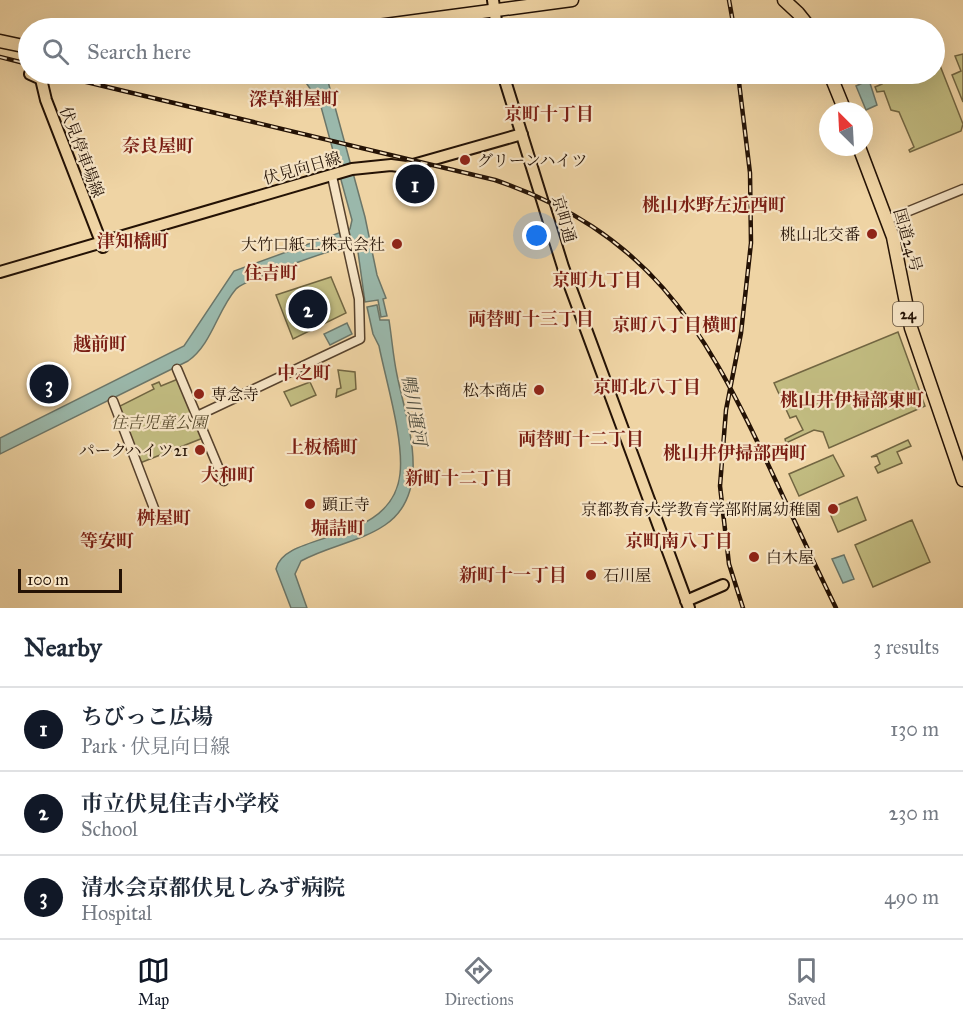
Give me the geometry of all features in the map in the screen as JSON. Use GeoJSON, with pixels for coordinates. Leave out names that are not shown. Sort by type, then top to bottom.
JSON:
{"type":"FeatureCollection","features":[{"type":"Feature","properties":{"kind":"highway"},"geometry":{"type":"LineString","coordinates":[[420,18],[494,5],[573,0]]}},
{"type":"Feature","properties":{"kind":"highway"},"geometry":{"type":"LineString","coordinates":[[784,0],[802,18]]}},
{"type":"Feature","properties":{"kind":"highway"},"geometry":{"type":"LineString","coordinates":[[0,41],[18,45]]}},
{"type":"Feature","properties":{"kind":"highway"},"geometry":{"type":"LineString","coordinates":[[834,84],[841,102]]}},
{"type":"Feature","properties":{"kind":"highway","name":"国道24号"},"geometry":{"type":"LineString","coordinates":[[862,156],[898,255],[911,328],[963,480]]}},
{"type":"Feature","properties":{"kind":"main road","name":"伏見停車場線"},"geometry":{"type":"LineString","coordinates":[[42,84],[46,100],[99,245]]}},
{"type":"Feature","properties":{"kind":"main road","name":"京町通"},"geometry":{"type":"LineString","coordinates":[[506,84],[563,267],[687,605]]}},
{"type":"Feature","properties":{"kind":"main road","name":"伏見向日線"},"geometry":{"type":"LineString","coordinates":[[0,272],[99,245],[352,169],[391,165],[406,167],[522,134]]}},
{"type":"Feature","properties":{"kind":"main road","name":"伏見向日線"},"geometry":{"type":"LineString","coordinates":[[99,245],[122,242]]}},
{"type":"Feature","properties":{"kind":"main road"},"geometry":{"type":"LineString","coordinates":[[687,605],[723,585]]}},
{"type":"Feature","properties":{"kind":"street"},"geometry":{"type":"LineString","coordinates":[[197,416],[360,339],[359,299],[334,175]]}},
{"type":"Feature","properties":{"kind":"street"},"geometry":{"type":"LineString","coordinates":[[887,220],[963,189]]}},
{"type":"Feature","properties":{"kind":"street"},"geometry":{"type":"LineString","coordinates":[[177,369],[224,482]]}},
{"type":"Feature","properties":{"kind":"street"},"geometry":{"type":"LineString","coordinates":[[113,401],[155,511]]}},
{"type":"Feature","properties":{"kind":"green space"},"geometry":{"type":"Polygon","coordinates":[[[963,54],[963,102],[952,75],[961,71],[955,56],[963,54]]]}},
{"type":"Feature","properties":{"kind":"green space"},"geometry":{"type":"Polygon","coordinates":[[[945,78],[963,124],[961,131],[910,152],[909,150],[914,147],[899,112],[891,110],[884,91],[877,92],[875,87],[882,84],[945,84],[945,78]]]}},
{"type":"Feature","properties":{"kind":"green space"},"geometry":{"type":"Polygon","coordinates":[[[331,277],[346,313],[293,339],[276,295],[331,277]]]}},
{"type":"Feature","properties":{"kind":"green space"},"geometry":{"type":"Polygon","coordinates":[[[898,332],[925,406],[829,448],[823,432],[814,430],[786,443],[785,439],[803,430],[796,416],[790,418],[774,383],[898,332]]]}},
{"type":"Feature","properties":{"kind":"green space"},"geometry":{"type":"Polygon","coordinates":[[[338,370],[355,372],[356,389],[336,397],[337,389],[341,388],[338,370]]]}},
{"type":"Feature","properties":{"kind":"green space","name":"住吉児童公園"},"geometry":{"type":"Polygon","coordinates":[[[178,379],[203,438],[140,463],[118,407],[154,389],[152,385],[159,382],[161,386],[178,379]]]}},
{"type":"Feature","properties":{"kind":"green space"},"geometry":{"type":"Polygon","coordinates":[[[310,382],[316,395],[291,406],[284,392],[310,382]]]}},
{"type":"Feature","properties":{"kind":"green space"},"geometry":{"type":"Polygon","coordinates":[[[908,440],[911,446],[897,452],[902,463],[878,473],[875,467],[880,464],[877,456],[871,457],[908,440]]]}},
{"type":"Feature","properties":{"kind":"green space"},"geometry":{"type":"Polygon","coordinates":[[[833,455],[844,476],[799,496],[789,474],[833,455]]]}},
{"type":"Feature","properties":{"kind":"green space"},"geometry":{"type":"Polygon","coordinates":[[[857,497],[866,520],[838,532],[828,509],[857,497]]]}},
{"type":"Feature","properties":{"kind":"green space"},"geometry":{"type":"Polygon","coordinates":[[[912,520],[930,562],[873,587],[855,545],[912,520]]]}},
{"type":"Feature","properties":{"kind":"shaded area"},"geometry":{"type":"Polygon","coordinates":[[[307,84],[329,84],[365,217],[377,275],[386,298],[383,299],[387,316],[381,317],[378,300],[365,302],[357,245],[295,263],[236,289],[203,346],[188,361],[0,454],[0,438],[184,346],[234,271],[350,229],[352,220],[320,103],[307,84]]]}},
{"type":"Feature","properties":{"kind":"shaded area"},"geometry":{"type":"Polygon","coordinates":[[[870,84],[877,105],[873,107],[873,102],[863,102],[856,86],[870,84]]]}},
{"type":"Feature","properties":{"kind":"shaded area"},"geometry":{"type":"Polygon","coordinates":[[[377,305],[380,320],[389,320],[396,368],[410,434],[413,475],[409,494],[400,511],[385,525],[365,536],[301,561],[295,574],[307,608],[291,608],[276,569],[283,557],[298,548],[359,525],[378,514],[393,497],[400,474],[401,460],[394,410],[367,307],[377,305]]]}},
{"type":"Feature","properties":{"kind":"shaded area"},"geometry":{"type":"Polygon","coordinates":[[[347,323],[352,334],[330,345],[324,334],[347,323]]]}},
{"type":"Feature","properties":{"kind":"shaded area"},"geometry":{"type":"Polygon","coordinates":[[[844,555],[854,579],[843,583],[832,559],[844,555]]]}},
{"type":"Feature","properties":{"kind":"railway"},"geometry":{"type":"LineString","coordinates":[[729,0],[732,18]]}},
{"type":"Feature","properties":{"kind":"railway"},"geometry":{"type":"LineString","coordinates":[[0,57],[18,62]]}},
{"type":"Feature","properties":{"kind":"railway"},"geometry":{"type":"LineString","coordinates":[[95,84],[495,180],[547,201],[592,226],[630,255],[663,288],[692,325],[718,366],[742,411],[836,608]]}},
{"type":"Feature","properties":{"kind":"railway"},"geometry":{"type":"LineString","coordinates":[[739,84],[750,173],[751,243],[741,333],[726,410],[720,486],[729,564],[743,608]]}},
{"type":"Feature","properties":{"kind":"place","name":"グリーンハイツ"},"geometry":{"type":"Point","coordinates":[465,160]}},
{"type":"Feature","properties":{"kind":"place","name":"ちびっこ広場"},"geometry":{"type":"Point","coordinates":[415,184]}},
{"type":"Feature","properties":{"kind":"place","name":"桃山北交番"},"geometry":{"type":"Point","coordinates":[872,234]}},
{"type":"Feature","properties":{"kind":"place","name":"大竹口紙工株式会社"},"geometry":{"type":"Point","coordinates":[397,244]}},
{"type":"Feature","properties":{"kind":"place","name":"市立伏見住吉小学校"},"geometry":{"type":"Point","coordinates":[308,309]}},
{"type":"Feature","properties":{"kind":"place","name":"清水会京都伏見しみず病院"},"geometry":{"type":"Point","coordinates":[49,384]}},
{"type":"Feature","properties":{"kind":"place","name":"松本商店"},"geometry":{"type":"Point","coordinates":[539,390]}},
{"type":"Feature","properties":{"kind":"place","name":"専念寺"},"geometry":{"type":"Point","coordinates":[199,394]}},
{"type":"Feature","properties":{"kind":"place","name":"パークハイツ21"},"geometry":{"type":"Point","coordinates":[200,450]}},
{"type":"Feature","properties":{"kind":"place","name":"顕正寺"},"geometry":{"type":"Point","coordinates":[310,504]}},
{"type":"Feature","properties":{"kind":"place","name":"京都教育大学教育学部附属幼稚園"},"geometry":{"type":"Point","coordinates":[833,509]}},
{"type":"Feature","properties":{"kind":"place","name":"白木屋"},"geometry":{"type":"Point","coordinates":[754,557]}},
{"type":"Feature","properties":{"kind":"place","name":"石川屋"},"geometry":{"type":"Point","coordinates":[591,575]}},
{"type":"Feature","properties":{"kind":"district","name":"深草紺屋町"},"geometry":{"type":"Point","coordinates":[294,99]}},
{"type":"Feature","properties":{"kind":"district","name":"京町十丁目"},"geometry":{"type":"Point","coordinates":[549,114]}},
{"type":"Feature","properties":{"kind":"district","name":"奈良屋町"},"geometry":{"type":"Point","coordinates":[158,146]}},
{"type":"Feature","properties":{"kind":"district","name":"桃山水野左近西町"},"geometry":{"type":"Point","coordinates":[714,205]}},
{"type":"Feature","properties":{"kind":"district","name":"津知橋町"},"geometry":{"type":"Point","coordinates":[133,241]}},
{"type":"Feature","properties":{"kind":"district","name":"住吉町"},"geometry":{"type":"Point","coordinates":[271,273]}},
{"type":"Feature","properties":{"kind":"district","name":"京町九丁目"},"geometry":{"type":"Point","coordinates":[597,280]}},
{"type":"Feature","properties":{"kind":"district","name":"両替町十三丁目"},"geometry":{"type":"Point","coordinates":[531,319]}},
{"type":"Feature","properties":{"kind":"district","name":"京町八丁目横町"},"geometry":{"type":"Point","coordinates":[675,325]}},
{"type":"Feature","properties":{"kind":"district","name":"越前町"},"geometry":{"type":"Point","coordinates":[100,344]}},
{"type":"Feature","properties":{"kind":"district","name":"中之町"},"geometry":{"type":"Point","coordinates":[304,373]}},
{"type":"Feature","properties":{"kind":"district","name":"京町北八丁目"},"geometry":{"type":"Point","coordinates":[647,387]}},
{"type":"Feature","properties":{"kind":"district","name":"桃山井伊掃部東町"},"geometry":{"type":"Point","coordinates":[852,400]}},
{"type":"Feature","properties":{"kind":"district","name":"両替町十二丁目"},"geometry":{"type":"Point","coordinates":[581,439]}},
{"type":"Feature","properties":{"kind":"district","name":"上板橋町"},"geometry":{"type":"Point","coordinates":[322,447]}},
{"type":"Feature","properties":{"kind":"district","name":"桃山井伊掃部西町"},"geometry":{"type":"Point","coordinates":[735,453]}},
{"type":"Feature","properties":{"kind":"district","name":"大和町"},"geometry":{"type":"Point","coordinates":[228,475]}},
{"type":"Feature","properties":{"kind":"district","name":"新町十二丁目"},"geometry":{"type":"Point","coordinates":[459,478]}},
{"type":"Feature","properties":{"kind":"district","name":"桝屋町"},"geometry":{"type":"Point","coordinates":[164,518]}},
{"type":"Feature","properties":{"kind":"district","name":"堀詰町"},"geometry":{"type":"Point","coordinates":[338,528]}},
{"type":"Feature","properties":{"kind":"district","name":"等安町"},"geometry":{"type":"Point","coordinates":[107,541]}},
{"type":"Feature","properties":{"kind":"district","name":"京町南八丁目"},"geometry":{"type":"Point","coordinates":[679,541]}},
{"type":"Feature","properties":{"kind":"district","name":"新町十一丁目"},"geometry":{"type":"Point","coordinates":[513,575]}},
{"type":"Feature","properties":{"kind":"water label","name":"鴨川運河"},"geometry":{"type":"Point","coordinates":[414,410]}}]}
